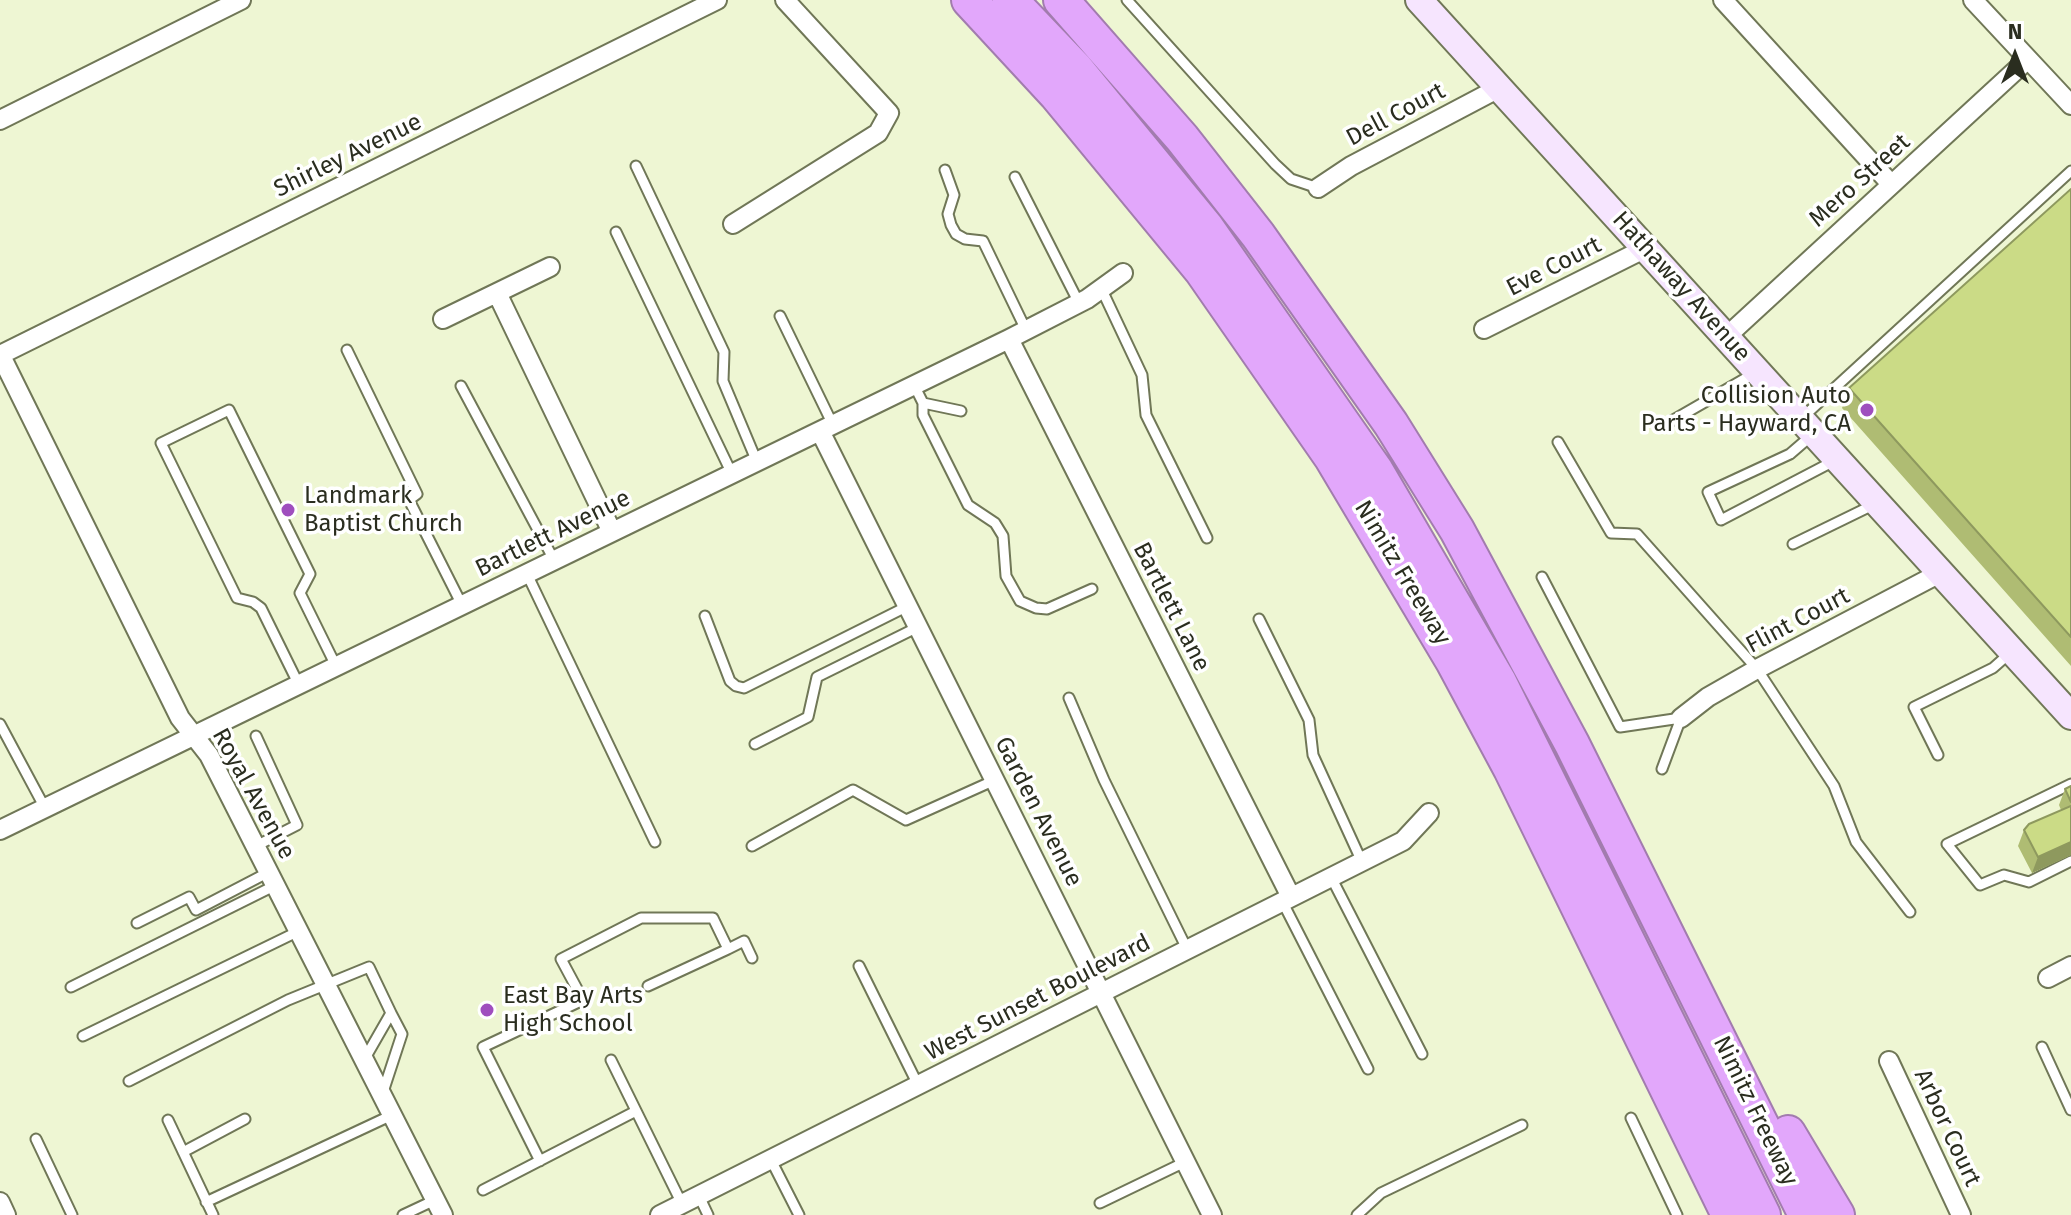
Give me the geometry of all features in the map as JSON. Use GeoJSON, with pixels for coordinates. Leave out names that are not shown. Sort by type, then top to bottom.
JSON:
{"type":"FeatureCollection","features":[{"type":"Feature","properties":{"kind":"highway","name":"Nimitz Freeway"},"geometry":{"type":"LineString","coordinates":[[969,0],[1056,94],[1202,271],[1332,458],[1438,634],[1511,769],[1724,1210]]}},
{"type":"Feature","properties":{"kind":"highway"},"geometry":{"type":"LineString","coordinates":[[1010,0],[1076,69],[1206,227],[1376,471],[1499,682],[1763,1215]]}},
{"type":"Feature","properties":{"kind":"highway","name":"Nimitz Freeway"},"geometry":{"type":"LineString","coordinates":[[1061,0],[1182,138],[1248,223],[1391,424],[1457,530],[1512,628],[1660,918],[1806,1215]]}},
{"type":"Feature","properties":{"kind":"highway"},"geometry":{"type":"LineString","coordinates":[[1660,918],[1837,1215]]}},
{"type":"Feature","properties":{"kind":"street"},"geometry":{"type":"LineString","coordinates":[[0,120],[241,0]]}},
{"type":"Feature","properties":{"kind":"street","name":"Shirley Avenue"},"geometry":{"type":"LineString","coordinates":[[0,354],[717,0]]}},
{"type":"Feature","properties":{"kind":"street"},"geometry":{"type":"LineString","coordinates":[[733,224],[878,133],[889,113],[785,0]]}},
{"type":"Feature","properties":{"kind":"street","name":"Hathaway Avenue"},"geometry":{"type":"LineString","coordinates":[[1419,0],[2071,716]]}},
{"type":"Feature","properties":{"kind":"street"},"geometry":{"type":"LineString","coordinates":[[1723,0],[1891,184]]}},
{"type":"Feature","properties":{"kind":"street"},"geometry":{"type":"LineString","coordinates":[[1973,0],[2071,105]]}},
{"type":"Feature","properties":{"kind":"street","name":"Mero Street"},"geometry":{"type":"LineString","coordinates":[[1726,337],[2027,60]]}},
{"type":"Feature","properties":{"kind":"street","name":"Dell Court"},"geometry":{"type":"LineString","coordinates":[[1318,188],[1351,166],[1499,88]]}},
{"type":"Feature","properties":{"kind":"street","name":"Eve Court"},"geometry":{"type":"LineString","coordinates":[[1484,329],[1646,248]]}},
{"type":"Feature","properties":{"kind":"street"},"geometry":{"type":"LineString","coordinates":[[443,319],[550,267]]}},
{"type":"Feature","properties":{"kind":"street","name":"Bartlett Avenue"},"geometry":{"type":"LineString","coordinates":[[0,830],[1017,334],[1079,303],[1123,273]]}},
{"type":"Feature","properties":{"kind":"street"},"geometry":{"type":"LineString","coordinates":[[497,293],[612,532]]}},
{"type":"Feature","properties":{"kind":"street","name":"Bartlett Lane"},"geometry":{"type":"LineString","coordinates":[[1017,334],[1286,899]]}},
{"type":"Feature","properties":{"kind":"street","name":"Royal Avenue"},"geometry":{"type":"LineString","coordinates":[[0,354],[180,718],[209,755],[439,1207]]}},
{"type":"Feature","properties":{"kind":"street","name":"Garden Avenue"},"geometry":{"type":"LineString","coordinates":[[826,428],[918,627],[1185,1162],[1206,1213]]}},
{"type":"Feature","properties":{"kind":"street","name":"Flint Court"},"geometry":{"type":"LineString","coordinates":[[1681,718],[1708,697],[1757,669],[1940,573]]}},
{"type":"Feature","properties":{"kind":"street","name":"West Sunset Boulevard"},"geometry":{"type":"LineString","coordinates":[[660,1215],[1403,841],[1429,813]]}},
{"type":"Feature","properties":{"kind":"street"},"geometry":{"type":"LineString","coordinates":[[2048,978],[2071,966]]}},
{"type":"Feature","properties":{"kind":"street","name":"Arbor Court"},"geometry":{"type":"LineString","coordinates":[[1889,1061],[1961,1215]]}},
{"type":"Feature","properties":{"kind":"street"},"geometry":{"type":"LineString","coordinates":[[0,1202],[6,1215]]}},
{"type":"Feature","properties":{"kind":"lane"},"geometry":{"type":"LineString","coordinates":[[1127,0],[1275,164],[1291,179],[1318,188]]}},
{"type":"Feature","properties":{"kind":"lane"},"geometry":{"type":"LineString","coordinates":[[636,166],[724,352],[722,369],[725,389],[757,462]]}},
{"type":"Feature","properties":{"kind":"lane"},"geometry":{"type":"LineString","coordinates":[[945,170],[954,195],[948,214],[951,225],[956,234],[965,239],[983,241],[1017,334]]}},
{"type":"Feature","properties":{"kind":"lane"},"geometry":{"type":"LineString","coordinates":[[1837,460],[1721,520],[1708,492],[1790,454],[1807,426],[2071,171]]}},
{"type":"Feature","properties":{"kind":"lane"},"geometry":{"type":"LineString","coordinates":[[1015,177],[1079,303]]}},
{"type":"Feature","properties":{"kind":"lane"},"geometry":{"type":"LineString","coordinates":[[616,232],[732,474]]}},
{"type":"Feature","properties":{"kind":"lane"},"geometry":{"type":"LineString","coordinates":[[1101,288],[1142,375],[1146,415],[1207,538]]}},
{"type":"Feature","properties":{"kind":"lane"},"geometry":{"type":"LineString","coordinates":[[780,316],[826,428]]}},
{"type":"Feature","properties":{"kind":"lane"},"geometry":{"type":"LineString","coordinates":[[347,350],[417,494],[409,500],[462,605]]}},
{"type":"Feature","properties":{"kind":"lane"},"geometry":{"type":"LineString","coordinates":[[1670,422],[1758,372]]}},
{"type":"Feature","properties":{"kind":"lane"},"geometry":{"type":"LineString","coordinates":[[914,385],[923,403],[923,415],[968,505],[995,523],[1003,536],[1006,576],[1020,601],[1047,609],[1092,589]]}},
{"type":"Feature","properties":{"kind":"lane"},"geometry":{"type":"LineString","coordinates":[[461,386],[554,560]]}},
{"type":"Feature","properties":{"kind":"lane"},"geometry":{"type":"LineString","coordinates":[[923,403],[961,411]]}},
{"type":"Feature","properties":{"kind":"lane"},"geometry":{"type":"LineString","coordinates":[[299,685],[261,608],[237,598],[161,443],[229,410],[310,574],[300,593],[336,666]]}},
{"type":"Feature","properties":{"kind":"lane"},"geometry":{"type":"LineString","coordinates":[[1558,442],[1611,533],[1637,534],[1757,669],[1834,786],[1856,842],[1910,912]]}},
{"type":"Feature","properties":{"kind":"lane"},"geometry":{"type":"LineString","coordinates":[[1793,544],[1877,503]]}},
{"type":"Feature","properties":{"kind":"lane"},"geometry":{"type":"LineString","coordinates":[[527,574],[655,842]]}},
{"type":"Feature","properties":{"kind":"lane"},"geometry":{"type":"LineString","coordinates":[[1542,577],[1620,727],[1681,718],[1662,769]]}},
{"type":"Feature","properties":{"kind":"lane"},"geometry":{"type":"LineString","coordinates":[[705,616],[730,681],[744,688],[908,606]]}},
{"type":"Feature","properties":{"kind":"lane"},"geometry":{"type":"LineString","coordinates":[[1259,619],[1309,720],[1313,755],[1362,862]]}},
{"type":"Feature","properties":{"kind":"lane"},"geometry":{"type":"LineString","coordinates":[[755,744],[808,717],[817,677],[918,627]]}},
{"type":"Feature","properties":{"kind":"lane"},"geometry":{"type":"LineString","coordinates":[[1938,755],[1914,707],[1993,668],[2012,651]]}},
{"type":"Feature","properties":{"kind":"lane"},"geometry":{"type":"LineString","coordinates":[[1069,698],[1104,780],[1187,949]]}},
{"type":"Feature","properties":{"kind":"lane"},"geometry":{"type":"LineString","coordinates":[[0,724],[45,808]]}},
{"type":"Feature","properties":{"kind":"lane"},"geometry":{"type":"LineString","coordinates":[[256,736],[297,825],[256,846]]}},
{"type":"Feature","properties":{"kind":"lane"},"geometry":{"type":"LineString","coordinates":[[752,846],[853,790],[906,820],[995,780]]}},
{"type":"Feature","properties":{"kind":"lane"},"geometry":{"type":"LineString","coordinates":[[2071,784],[1947,844],[1980,885],[2004,875],[2029,882],[2071,861]]}},
{"type":"Feature","properties":{"kind":"lane"},"geometry":{"type":"LineString","coordinates":[[1331,877],[1422,1054]]}},
{"type":"Feature","properties":{"kind":"lane"},"geometry":{"type":"LineString","coordinates":[[137,923],[189,897],[196,910],[272,879]]}},
{"type":"Feature","properties":{"kind":"lane"},"geometry":{"type":"LineString","coordinates":[[71,987],[272,879]]}},
{"type":"Feature","properties":{"kind":"lane"},"geometry":{"type":"LineString","coordinates":[[1286,899],[1368,1069]]}},
{"type":"Feature","properties":{"kind":"lane"},"geometry":{"type":"LineString","coordinates":[[540,1161],[483,1047],[583,1000],[561,959],[641,918],[713,918],[728,949]]}},
{"type":"Feature","properties":{"kind":"lane"},"geometry":{"type":"LineString","coordinates":[[83,1036],[299,931]]}},
{"type":"Feature","properties":{"kind":"lane"},"geometry":{"type":"LineString","coordinates":[[648,986],[744,941],[752,958]]}},
{"type":"Feature","properties":{"kind":"lane"},"geometry":{"type":"LineString","coordinates":[[859,966],[919,1087]]}},
{"type":"Feature","properties":{"kind":"lane"},"geometry":{"type":"LineString","coordinates":[[129,1081],[325,983],[369,967],[402,1034],[382,1096]]}},
{"type":"Feature","properties":{"kind":"lane"},"geometry":{"type":"LineString","coordinates":[[364,1060],[391,1013]]}},
{"type":"Feature","properties":{"kind":"lane"},"geometry":{"type":"LineString","coordinates":[[2042,1047],[2071,1110]]}},
{"type":"Feature","properties":{"kind":"lane"},"geometry":{"type":"LineString","coordinates":[[611,1060],[636,1111],[690,1200],[708,1215]]}},
{"type":"Feature","properties":{"kind":"lane"},"geometry":{"type":"LineString","coordinates":[[483,1190],[636,1111]]}},
{"type":"Feature","properties":{"kind":"lane"},"geometry":{"type":"LineString","coordinates":[[206,1202],[392,1115]]}},
{"type":"Feature","properties":{"kind":"lane"},"geometry":{"type":"LineString","coordinates":[[1631,1118],[1677,1215]]}},
{"type":"Feature","properties":{"kind":"lane"},"geometry":{"type":"LineString","coordinates":[[183,1152],[245,1119]]}},
{"type":"Feature","properties":{"kind":"lane"},"geometry":{"type":"LineString","coordinates":[[168,1120],[213,1215]]}},
{"type":"Feature","properties":{"kind":"lane"},"geometry":{"type":"LineString","coordinates":[[1357,1215],[1381,1193],[1522,1125]]}},
{"type":"Feature","properties":{"kind":"lane"},"geometry":{"type":"LineString","coordinates":[[36,1139],[72,1215]]}},
{"type":"Feature","properties":{"kind":"lane"},"geometry":{"type":"LineString","coordinates":[[771,1160],[799,1215]]}},
{"type":"Feature","properties":{"kind":"lane"},"geometry":{"type":"LineString","coordinates":[[1100,1203],[1185,1162]]}},
{"type":"Feature","properties":{"kind":"lane"},"geometry":{"type":"LineString","coordinates":[[403,1215],[439,1207]]}},
{"type":"Feature","properties":{"kind":"building"},"geometry":{"type":"Polygon","coordinates":[[[2071,189],[2071,637],[1849,388],[2071,189]]]}},
{"type":"Feature","properties":{"kind":"building"},"geometry":{"type":"Polygon","coordinates":[[[2071,786],[2071,802],[2065,789],[2071,786]]]}},
{"type":"Feature","properties":{"kind":"building"},"geometry":{"type":"Polygon","coordinates":[[[2071,806],[2071,842],[2038,857],[2024,830],[2029,824],[2071,806]]]}},
{"type":"Feature","properties":{"kind":"place","name":"Collision Auto Parts - Hayward, CA"},"geometry":{"type":"Point","coordinates":[1867,410]}},
{"type":"Feature","properties":{"kind":"place","name":"Landmark Baptist Church"},"geometry":{"type":"Point","coordinates":[288,510]}},
{"type":"Feature","properties":{"kind":"place","name":"East Bay Arts High School"},"geometry":{"type":"Point","coordinates":[487,1010]}}]}
